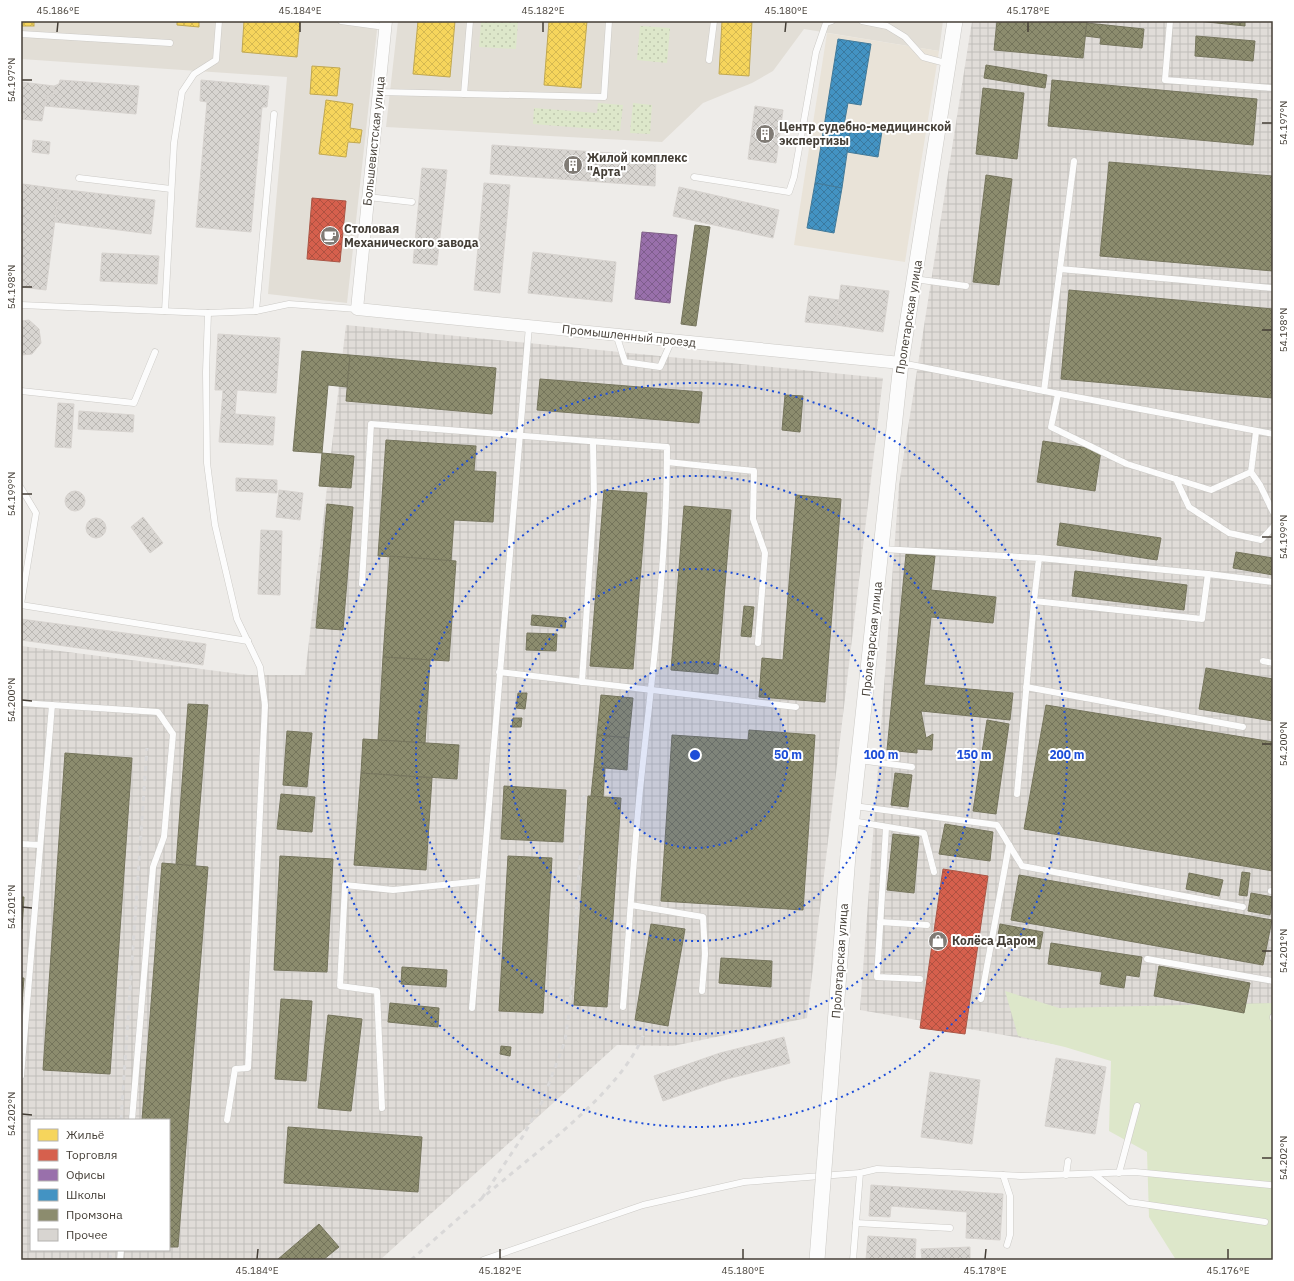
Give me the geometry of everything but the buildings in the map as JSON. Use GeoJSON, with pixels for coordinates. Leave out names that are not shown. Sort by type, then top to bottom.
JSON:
{"type":"FeatureCollection","features":[{"type":"Feature","properties":{"kind":"street","name":"Пролетарская улица"},"geometry":{"type":"LineString","coordinates":[[817,1260],[848,855],[901,363],[955,21]]}},
{"type":"Feature","properties":{"kind":"street","name":"Большевистская улица"},"geometry":{"type":"LineString","coordinates":[[357,309],[386,24]]}},
{"type":"Feature","properties":{"kind":"street","name":"Промышленный проезд"},"geometry":{"type":"LineString","coordinates":[[357,309],[901,363]]}},
{"type":"Feature","properties":{"kind":"lane"},"geometry":{"type":"LineString","coordinates":[[164,311],[174,143],[182,92],[194,74],[216,60],[219,21]]}},
{"type":"Feature","properties":{"kind":"lane"},"geometry":{"type":"LineString","coordinates":[[341,21],[386,24]]}},
{"type":"Feature","properties":{"kind":"lane"},"geometry":{"type":"LineString","coordinates":[[464,94],[470,21]]}},
{"type":"Feature","properties":{"kind":"lane"},"geometry":{"type":"LineString","coordinates":[[379,92],[604,97],[609,21]]}},
{"type":"Feature","properties":{"kind":"lane"},"geometry":{"type":"LineString","coordinates":[[709,60],[714,21]]}},
{"type":"Feature","properties":{"kind":"lane"},"geometry":{"type":"LineString","coordinates":[[694,177],[789,192],[794,177],[816,52],[826,23],[832,21]]}},
{"type":"Feature","properties":{"kind":"lane"},"geometry":{"type":"LineString","coordinates":[[862,21],[887,26],[905,37],[923,57],[949,64]]}},
{"type":"Feature","properties":{"kind":"lane"},"geometry":{"type":"LineString","coordinates":[[1170,21],[1165,80],[1273,88]]}},
{"type":"Feature","properties":{"kind":"lane"},"geometry":{"type":"LineString","coordinates":[[21,34],[170,43]]}},
{"type":"Feature","properties":{"kind":"lane"},"geometry":{"type":"LineString","coordinates":[[256,311],[274,114]]}},
{"type":"Feature","properties":{"kind":"lane"},"geometry":{"type":"LineString","coordinates":[[1044,391],[1074,161]]}},
{"type":"Feature","properties":{"kind":"lane"},"geometry":{"type":"LineString","coordinates":[[79,178],[171,188]]}},
{"type":"Feature","properties":{"kind":"lane"},"geometry":{"type":"LineString","coordinates":[[368,197],[412,202]]}},
{"type":"Feature","properties":{"kind":"lane"},"geometry":{"type":"LineString","coordinates":[[1060,269],[1273,288]]}},
{"type":"Feature","properties":{"kind":"lane"},"geometry":{"type":"LineString","coordinates":[[914,279],[966,286]]}},
{"type":"Feature","properties":{"kind":"lane"},"geometry":{"type":"LineString","coordinates":[[21,305],[208,313],[256,311],[289,304],[357,309]]}},
{"type":"Feature","properties":{"kind":"lane"},"geometry":{"type":"LineString","coordinates":[[208,313],[206,372],[207,463],[215,525],[237,619],[260,667],[265,705],[248,1068],[234,1069],[227,1120]]}},
{"type":"Feature","properties":{"kind":"lane"},"geometry":{"type":"LineString","coordinates":[[472,1008],[529,326]]}},
{"type":"Feature","properties":{"kind":"lane"},"geometry":{"type":"LineString","coordinates":[[616,334],[625,362],[660,367],[672,340]]}},
{"type":"Feature","properties":{"kind":"lane"},"geometry":{"type":"LineString","coordinates":[[21,391],[134,403],[155,352]]}},
{"type":"Feature","properties":{"kind":"lane"},"geometry":{"type":"LineString","coordinates":[[901,363],[1256,432],[1273,434]]}},
{"type":"Feature","properties":{"kind":"lane"},"geometry":{"type":"LineString","coordinates":[[1058,394],[1051,427],[1127,464],[1211,490],[1250,472]]}},
{"type":"Feature","properties":{"kind":"lane"},"geometry":{"type":"LineString","coordinates":[[362,584],[371,424],[667,447],[667,491],[652,690],[640,791],[623,1007]]}},
{"type":"Feature","properties":{"kind":"lane"},"geometry":{"type":"LineString","coordinates":[[1256,432],[1250,472],[1260,485],[1273,512]]}},
{"type":"Feature","properties":{"kind":"lane"},"geometry":{"type":"LineString","coordinates":[[582,682],[594,500],[593,442]]}},
{"type":"Feature","properties":{"kind":"lane"},"geometry":{"type":"LineString","coordinates":[[667,462],[754,472],[754,519],[766,553],[758,643]]}},
{"type":"Feature","properties":{"kind":"lane"},"geometry":{"type":"LineString","coordinates":[[1176,479],[1189,507],[1229,533],[1261,540],[1273,526]]}},
{"type":"Feature","properties":{"kind":"lane"},"geometry":{"type":"LineString","coordinates":[[21,488],[36,513],[21,604],[248,641]]}},
{"type":"Feature","properties":{"kind":"lane"},"geometry":{"type":"LineString","coordinates":[[882,549],[1039,558],[1208,574],[1273,582]]}},
{"type":"Feature","properties":{"kind":"lane"},"geometry":{"type":"LineString","coordinates":[[1016,794],[1039,558]]}},
{"type":"Feature","properties":{"kind":"lane"},"geometry":{"type":"LineString","coordinates":[[1034,601],[1202,619],[1208,574]]}},
{"type":"Feature","properties":{"kind":"lane"},"geometry":{"type":"LineString","coordinates":[[1263,661],[1273,663]]}},
{"type":"Feature","properties":{"kind":"lane"},"geometry":{"type":"LineString","coordinates":[[499,672],[796,707]]}},
{"type":"Feature","properties":{"kind":"lane"},"geometry":{"type":"LineString","coordinates":[[1026,687],[1243,727]]}},
{"type":"Feature","properties":{"kind":"lane"},"geometry":{"type":"LineString","coordinates":[[21,703],[158,712],[173,734],[164,837],[153,867],[132,1119]]}},
{"type":"Feature","properties":{"kind":"lane"},"geometry":{"type":"LineString","coordinates":[[21,1076],[52,705]]}},
{"type":"Feature","properties":{"kind":"lane"},"geometry":{"type":"LineString","coordinates":[[858,760],[912,767]]}},
{"type":"Feature","properties":{"kind":"lane"},"geometry":{"type":"LineString","coordinates":[[854,806],[997,825],[1022,866],[1243,907]]}},
{"type":"Feature","properties":{"kind":"lane"},"geometry":{"type":"LineString","coordinates":[[852,821],[886,828],[924,833],[934,872]]}},
{"type":"Feature","properties":{"kind":"lane"},"geometry":{"type":"LineString","coordinates":[[886,828],[877,977],[920,979]]}},
{"type":"Feature","properties":{"kind":"lane"},"geometry":{"type":"LineString","coordinates":[[21,844],[40,845]]}},
{"type":"Feature","properties":{"kind":"lane"},"geometry":{"type":"LineString","coordinates":[[981,999],[1008,845]]}},
{"type":"Feature","properties":{"kind":"lane"},"geometry":{"type":"LineString","coordinates":[[382,1108],[377,991],[340,986],[345,885],[393,890],[482,882]]}},
{"type":"Feature","properties":{"kind":"lane"},"geometry":{"type":"LineString","coordinates":[[631,905],[703,917],[705,954],[702,991]]}},
{"type":"Feature","properties":{"kind":"lane"},"geometry":{"type":"LineString","coordinates":[[880,922],[927,925]]}},
{"type":"Feature","properties":{"kind":"lane"},"geometry":{"type":"LineString","coordinates":[[1147,959],[1273,981]]}},
{"type":"Feature","properties":{"kind":"lane"},"geometry":{"type":"LineString","coordinates":[[1119,1173],[1137,1106]]}},
{"type":"Feature","properties":{"kind":"lane"},"geometry":{"type":"LineString","coordinates":[[1066,1175],[1068,1161]]}},
{"type":"Feature","properties":{"kind":"lane"},"geometry":{"type":"LineString","coordinates":[[483,1260],[643,1204],[744,1182],[860,1173],[877,1169],[1003,1175],[1066,1175],[1135,1172],[1270,1185]]}},
{"type":"Feature","properties":{"kind":"lane"},"geometry":{"type":"LineString","coordinates":[[853,1260],[860,1173]]}},
{"type":"Feature","properties":{"kind":"lane"},"geometry":{"type":"LineString","coordinates":[[1094,1174],[1129,1202],[1265,1222]]}},
{"type":"Feature","properties":{"kind":"lane"},"geometry":{"type":"LineString","coordinates":[[1003,1175],[1010,1196],[1010,1234],[1007,1245]]}},
{"type":"Feature","properties":{"kind":"lane"},"geometry":{"type":"LineString","coordinates":[[856,1223],[950,1228]]}},
{"type":"Feature","properties":{"kind":"shaded area"},"geometry":{"type":"Polygon","coordinates":[[[21,21],[378,21],[347,303],[268,294],[287,77],[21,59],[21,21]]]}},
{"type":"Feature","properties":{"kind":"shaded area"},"geometry":{"type":"Polygon","coordinates":[[[398,21],[943,21],[939,51],[804,29],[773,71],[752,83],[703,103],[662,142],[386,127],[398,21]]]}},
{"type":"Feature","properties":{"kind":"shaded area"},"geometry":{"type":"Polygon","coordinates":[[[972,21],[1273,21],[1273,1082],[860,1010],[899,485],[972,21]]]}},
{"type":"Feature","properties":{"kind":"shaded area"},"geometry":{"type":"Polygon","coordinates":[[[827,33],[939,51],[905,262],[794,245],[827,33]]]}},
{"type":"Feature","properties":{"kind":"shaded area"},"geometry":{"type":"Polygon","coordinates":[[[346,325],[883,378],[807,1018],[673,1046],[617,1045],[380,1260],[21,1260],[21,646],[248,675],[305,675],[346,325]]]}},
{"type":"Feature","properties":{"kind":"green space"},"geometry":{"type":"Polygon","coordinates":[[[481,21],[518,21],[516,49],[479,47],[481,21]]]}},
{"type":"Feature","properties":{"kind":"green space"},"geometry":{"type":"Polygon","coordinates":[[[640,26],[670,28],[667,63],[637,60],[640,26]]]}},
{"type":"Feature","properties":{"kind":"green space"},"geometry":{"type":"Polygon","coordinates":[[[598,103],[623,105],[620,131],[533,124],[534,108],[597,113],[598,103]]]}},
{"type":"Feature","properties":{"kind":"green space"},"geometry":{"type":"Polygon","coordinates":[[[633,103],[652,105],[650,134],[630,133],[633,103]]]}},
{"type":"Feature","properties":{"kind":"green space"},"geometry":{"type":"Polygon","coordinates":[[[1005,991],[1059,1008],[1273,1003],[1273,1260],[1176,1260],[1149,1217],[1147,1152],[1109,1131],[1111,1061],[1065,1047],[1018,1036],[1005,991]]]}},
{"type":"Feature","properties":{"kind":"railway"},"geometry":{"type":"LineString","coordinates":[[121,1119],[147,748]]}},
{"type":"Feature","properties":{"kind":"railway"},"geometry":{"type":"LineString","coordinates":[[482,1198],[523,1136],[542,1102],[565,1041],[570,1005],[584,795]]}},
{"type":"Feature","properties":{"kind":"railway"},"geometry":{"type":"LineString","coordinates":[[411,1260],[566,1128],[608,1088],[625,1066],[639,1044],[648,1022]]}},
{"type":"Feature","properties":{"kind":"railway"},"geometry":{"type":"LineString","coordinates":[[110,1260],[111,1251]]}},
{"type":"Feature","properties":{"kind":"place","name":"Центр судебно-медицинской экспертизы"},"geometry":{"type":"Point","coordinates":[765,134]}},
{"type":"Feature","properties":{"kind":"place","name":"Жилой комплекс \"Арта\""},"geometry":{"type":"Point","coordinates":[573,165]}},
{"type":"Feature","properties":{"kind":"place","name":"Столовая Механического завода"},"geometry":{"type":"Point","coordinates":[330,236]}},
{"type":"Feature","properties":{"kind":"place","name":"Колёса Даром"},"geometry":{"type":"Point","coordinates":[938,941]}}]}
